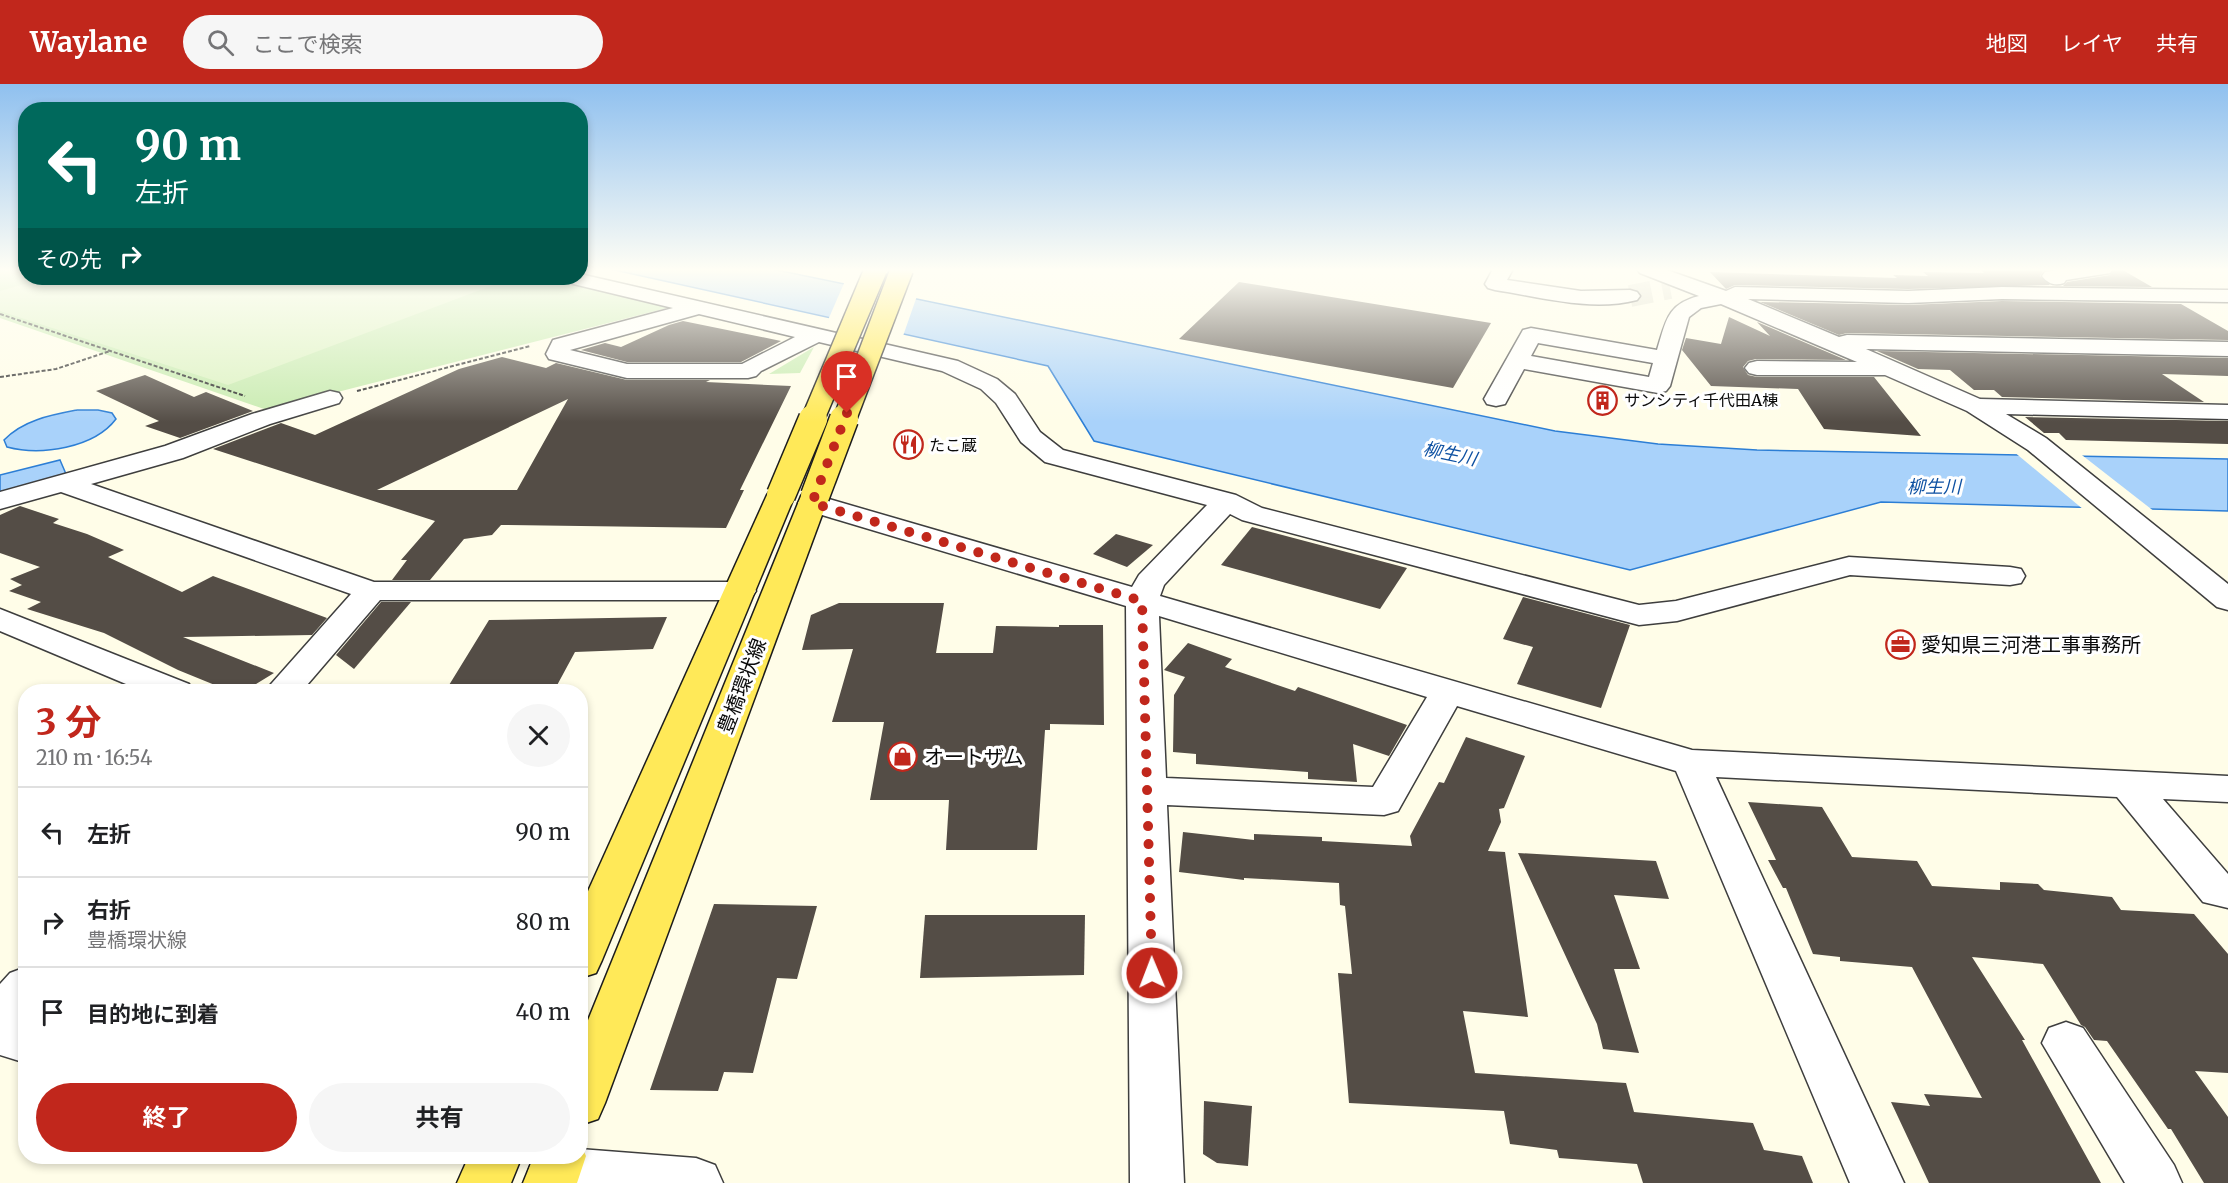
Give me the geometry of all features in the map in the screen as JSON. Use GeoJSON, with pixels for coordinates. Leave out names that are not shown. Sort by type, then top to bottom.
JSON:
{"type":"FeatureCollection","features":[{"type":"Feature","properties":{"kind":"main road","name":"豊橋環状線"},"geometry":{"type":"LineString","coordinates":[[588,1081],[803,498],[860,320]]}},
{"type":"Feature","properties":{"kind":"main road","name":"豊橋環状線"},"geometry":{"type":"LineString","coordinates":[[588,942],[740,591],[803,498],[880,320]]}},
{"type":"Feature","properties":{"kind":"main road"},"geometry":{"type":"LineString","coordinates":[[484,1183],[493,1164]]}},
{"type":"Feature","properties":{"kind":"street"},"geometry":{"type":"LineString","coordinates":[[651,320],[561,345],[557,354],[627,371],[748,371],[753,366],[816,335]]}},
{"type":"Feature","properties":{"kind":"street"},"geometry":{"type":"LineString","coordinates":[[755,320],[950,366],[969,374],[989,384],[1006,399],[1030,437],[1054,456],[1226,501],[1252,514],[1639,615],[1677,611],[1849,566],[2010,576]]}},
{"type":"Feature","properties":{"kind":"street"},"geometry":{"type":"LineString","coordinates":[[1496,399],[1517,360],[1658,387],[1677,320]]}},
{"type":"Feature","properties":{"kind":"street"},"geometry":{"type":"LineString","coordinates":[[1780,320],[1976,406],[2037,444],[2130,520],[2221,589]]}},
{"type":"Feature","properties":{"kind":"street"},"geometry":{"type":"LineString","coordinates":[[1830,341],[2228,349]]}},
{"type":"Feature","properties":{"kind":"street"},"geometry":{"type":"LineString","coordinates":[[1757,368],[1894,369]]}},
{"type":"Feature","properties":{"kind":"street"},"geometry":{"type":"LineString","coordinates":[[0,501],[174,452],[330,398]]}},
{"type":"Feature","properties":{"kind":"street"},"geometry":{"type":"LineString","coordinates":[[1976,406],[2228,412]]}},
{"type":"Feature","properties":{"kind":"street"},"geometry":{"type":"LineString","coordinates":[[64,484],[371,591],[740,591]]}},
{"type":"Feature","properties":{"kind":"street"},"geometry":{"type":"LineString","coordinates":[[803,498],[1691,763],[2228,789]]}},
{"type":"Feature","properties":{"kind":"street"},"geometry":{"type":"LineString","coordinates":[[1157,1183],[1142,601],[1150,582],[1226,501]]}},
{"type":"Feature","properties":{"kind":"street"},"geometry":{"type":"LineString","coordinates":[[288,684],[371,591]]}},
{"type":"Feature","properties":{"kind":"street"},"geometry":{"type":"LineString","coordinates":[[0,619],[158,684]]}},
{"type":"Feature","properties":{"kind":"street"},"geometry":{"type":"LineString","coordinates":[[1147,792],[1384,801],[1448,691]]}},
{"type":"Feature","properties":{"kind":"street"},"geometry":{"type":"LineString","coordinates":[[1691,763],[1876,1183]]}},
{"type":"Feature","properties":{"kind":"street"},"geometry":{"type":"LineString","coordinates":[[2128,784],[2218,891],[2228,892]]}},
{"type":"Feature","properties":{"kind":"street"},"geometry":{"type":"LineString","coordinates":[[0,1016],[18,995]]}},
{"type":"Feature","properties":{"kind":"street"},"geometry":{"type":"LineString","coordinates":[[0,1035],[18,1041]]}},
{"type":"Feature","properties":{"kind":"street"},"geometry":{"type":"LineString","coordinates":[[2066,1043],[2155,1183]]}},
{"type":"Feature","properties":{"kind":"street"},"geometry":{"type":"LineString","coordinates":[[555,1171],[696,1183]]}},
{"type":"Feature","properties":{"kind":"path"},"geometry":{"type":"LineString","coordinates":[[19,320],[288,411]]}},
{"type":"Feature","properties":{"kind":"path"},"geometry":{"type":"LineString","coordinates":[[330,398],[541,343]]}},
{"type":"Feature","properties":{"kind":"path"},"geometry":{"type":"LineString","coordinates":[[0,377],[56,369],[110,351]]}},
{"type":"Feature","properties":{"kind":"green space"},"geometry":{"type":"Polygon","coordinates":[[[7,320],[619,320],[267,410],[7,320]]]}},
{"type":"Feature","properties":{"kind":"green space"},"geometry":{"type":"Polygon","coordinates":[[[29,320],[400,320],[228,385],[29,320]]]}},
{"type":"Feature","properties":{"kind":"green space"},"geometry":{"type":"Polygon","coordinates":[[[814,347],[800,373],[769,374],[814,347]]]}},
{"type":"Feature","properties":{"kind":"water","name":"柳生川"},"geometry":{"type":"Polygon","coordinates":[[[842,320],[1020,320],[1555,431],[1658,444],[1757,450],[2228,459],[2228,511],[1881,502],[1630,570],[1094,441],[1048,366],[842,320]]]}},
{"type":"Feature","properties":{"kind":"water"},"geometry":{"type":"Polygon","coordinates":[[[77,410],[112,413],[116,419],[94,437],[66,447],[51,450],[21,450],[7,447],[4,440],[29,423],[47,416],[77,410]]]}},
{"type":"Feature","properties":{"kind":"water"},"geometry":{"type":"Polygon","coordinates":[[[60,460],[66,474],[0,492],[0,475],[60,460]]]}},
{"type":"Feature","properties":{"kind":"pier"},"geometry":{"type":"Polygon","coordinates":[[[829,320],[908,320],[903,336],[829,320]]]}},
{"type":"Feature","properties":{"kind":"pier"},"geometry":{"type":"Polygon","coordinates":[[[2013,451],[2078,452],[2155,512],[2084,510],[2013,451]]]}},
{"type":"Feature","properties":{"kind":"building"},"geometry":{"type":"Polygon","coordinates":[[[1199,320],[1474,320],[1491,323],[1453,388],[1179,339],[1199,320]]]}},
{"type":"Feature","properties":{"kind":"building"},"geometry":{"type":"Polygon","coordinates":[[[1728,320],[1736,320],[1770,336],[1757,322],[1846,360],[1756,359],[1748,361],[1743,367],[1748,375],[1757,377],[1874,377],[1921,436],[1824,429],[1798,389],[1711,386],[1682,350],[1686,338],[1721,344],[1728,320]]]}},
{"type":"Feature","properties":{"kind":"building"},"geometry":{"type":"Polygon","coordinates":[[[1804,320],[2209,320],[2228,331],[2228,340],[1847,333],[1839,335],[1804,320]]]}},
{"type":"Feature","properties":{"kind":"building"},"geometry":{"type":"Polygon","coordinates":[[[683,321],[781,341],[741,362],[627,362],[581,350],[605,343],[621,347],[683,321]]]}},
{"type":"Feature","properties":{"kind":"building"},"geometry":{"type":"Polygon","coordinates":[[[1877,351],[2228,358],[2228,376],[2162,374],[2204,402],[2002,397],[1994,390],[1974,390],[1950,370],[1918,369],[1877,351]]]}},
{"type":"Feature","properties":{"kind":"building"},"geometry":{"type":"Polygon","coordinates":[[[502,357],[546,368],[556,363],[627,380],[710,380],[706,382],[791,386],[740,490],[744,490],[726,528],[501,525],[492,535],[464,539],[430,580],[392,580],[407,560],[401,560],[435,521],[213,449],[281,423],[315,435],[459,369],[502,357]],[[568,399],[377,490],[517,490],[568,399]]]}},
{"type":"Feature","properties":{"kind":"building"},"geometry":{"type":"Polygon","coordinates":[[[145,375],[194,397],[206,392],[253,411],[180,438],[145,426],[159,421],[96,391],[145,375]]]}},
{"type":"Feature","properties":{"kind":"building"},"geometry":{"type":"Polygon","coordinates":[[[2025,417],[2228,421],[2228,444],[2066,440],[2059,433],[2044,433],[2025,417]]]}},
{"type":"Feature","properties":{"kind":"building"},"geometry":{"type":"Polygon","coordinates":[[[20,506],[59,519],[53,523],[87,534],[124,550],[108,557],[182,592],[213,576],[327,618],[312,635],[183,637],[274,673],[256,684],[212,684],[178,670],[104,633],[27,609],[41,602],[9,591],[22,585],[10,579],[40,567],[0,553],[0,515],[20,506]]]}},
{"type":"Feature","properties":{"kind":"building"},"geometry":{"type":"Polygon","coordinates":[[[1252,527],[1407,568],[1380,609],[1221,565],[1252,527]]]}},
{"type":"Feature","properties":{"kind":"building"},"geometry":{"type":"Polygon","coordinates":[[[1116,534],[1153,545],[1127,567],[1093,554],[1116,534]]]}},
{"type":"Feature","properties":{"kind":"building"},"geometry":{"type":"Polygon","coordinates":[[[1523,597],[1630,625],[1601,708],[1517,684],[1533,647],[1503,639],[1523,597]]]}},
{"type":"Feature","properties":{"kind":"building"},"geometry":{"type":"Polygon","coordinates":[[[381,602],[411,602],[354,669],[336,655],[381,602]]]}},
{"type":"Feature","properties":{"kind":"building"},"geometry":{"type":"Polygon","coordinates":[[[839,603],[944,603],[936,653],[993,653],[996,626],[1103,625],[1104,725],[1050,724],[1050,730],[1045,730],[1037,850],[946,850],[949,800],[870,800],[884,722],[832,722],[853,649],[802,650],[811,615],[839,603]]]}},
{"type":"Feature","properties":{"kind":"building"},"geometry":{"type":"Polygon","coordinates":[[[667,617],[653,649],[575,652],[558,684],[450,684],[489,620],[667,617]]]}},
{"type":"Feature","properties":{"kind":"building"},"geometry":{"type":"Polygon","coordinates":[[[1188,643],[1232,659],[1225,667],[1295,691],[1298,687],[1407,725],[1389,756],[1353,744],[1357,782],[1308,779],[1308,772],[1196,764],[1196,754],[1173,752],[1174,695],[1185,677],[1164,670],[1188,643]]]}},
{"type":"Feature","properties":{"kind":"building"},"geometry":{"type":"Polygon","coordinates":[[[1466,737],[1525,756],[1504,808],[1499,809],[1501,822],[1488,851],[1505,852],[1528,1017],[1463,1011],[1475,1073],[1626,1083],[1634,1112],[1753,1123],[1764,1150],[1802,1156],[1813,1183],[1643,1183],[1637,1164],[1559,1158],[1557,1150],[1510,1144],[1504,1111],[1349,1103],[1338,973],[1352,974],[1345,906],[1340,905],[1339,883],[1244,878],[1244,880],[1179,872],[1183,832],[1254,840],[1254,834],[1322,837],[1322,841],[1412,846],[1410,836],[1439,782],[1444,783],[1466,737]]]}},
{"type":"Feature","properties":{"kind":"building"},"geometry":{"type":"Polygon","coordinates":[[[1748,802],[1822,807],[1852,857],[1917,861],[1932,886],[2000,890],[2000,882],[2038,884],[2044,890],[2112,897],[2121,910],[2194,914],[2228,954],[2228,1073],[2195,1071],[2228,1117],[2228,1183],[2204,1183],[2171,1129],[2168,1129],[2107,1041],[2094,1040],[2081,1025],[2043,964],[1972,957],[2025,1040],[2022,1040],[2101,1183],[1929,1183],[1891,1102],[1930,1106],[1924,1094],[1982,1098],[1912,967],[1840,961],[1840,957],[1813,954],[1786,888],[1783,888],[1768,860],[1776,860],[1748,802]]]}},
{"type":"Feature","properties":{"kind":"building"},"geometry":{"type":"Polygon","coordinates":[[[1518,853],[1656,861],[1669,899],[1614,895],[1640,969],[1614,969],[1639,1053],[1603,1049],[1597,1024],[1518,853]]]}},
{"type":"Feature","properties":{"kind":"building"},"geometry":{"type":"Polygon","coordinates":[[[714,904],[817,906],[797,979],[777,978],[753,1073],[724,1072],[718,1091],[650,1090],[714,904]]]}},
{"type":"Feature","properties":{"kind":"building"},"geometry":{"type":"Polygon","coordinates":[[[925,915],[1085,915],[1084,975],[920,978],[925,915]]]}},
{"type":"Feature","properties":{"kind":"building"},"geometry":{"type":"Polygon","coordinates":[[[1204,1101],[1252,1106],[1248,1166],[1217,1163],[1203,1154],[1204,1101]]]}},
{"type":"Feature","properties":{"kind":"place","name":"サンシティ千代田A棟"},"geometry":{"type":"Point","coordinates":[1603,400]}},
{"type":"Feature","properties":{"kind":"place","name":"たこ蔵"},"geometry":{"type":"Point","coordinates":[908,445]}},
{"type":"Feature","properties":{"kind":"place","name":"愛知県三河港工事事務所"},"geometry":{"type":"Point","coordinates":[1900,645]}},
{"type":"Feature","properties":{"kind":"place","name":"オートザム"},"geometry":{"type":"Point","coordinates":[903,757]}},
{"type":"Feature","properties":{"kind":"route"},"geometry":{"type":"LineString","coordinates":[[847,413],[812,503],[1142,601],[1152,973]]}}]}
